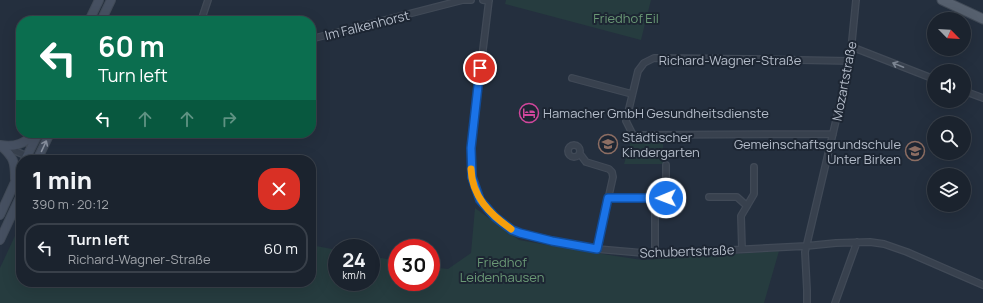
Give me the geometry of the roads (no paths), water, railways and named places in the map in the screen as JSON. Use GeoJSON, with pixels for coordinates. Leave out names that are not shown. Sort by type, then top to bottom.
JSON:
{"type":"FeatureCollection","features":[{"type":"Feature","properties":{"kind":"main road"},"geometry":{"type":"LineString","coordinates":[[91,16],[99,0]]}},
{"type":"Feature","properties":{"kind":"main road"},"geometry":{"type":"LineString","coordinates":[[103,16],[111,0]]}},
{"type":"Feature","properties":{"kind":"main road"},"geometry":{"type":"LineString","coordinates":[[942,0],[983,19]]}},
{"type":"Feature","properties":{"kind":"main road"},"geometry":{"type":"LineString","coordinates":[[0,145],[13,146],[30,138]]}},
{"type":"Feature","properties":{"kind":"main road"},"geometry":{"type":"LineString","coordinates":[[27,155],[35,138]]}},
{"type":"Feature","properties":{"kind":"main road"},"geometry":{"type":"LineString","coordinates":[[39,155],[48,138]]}},
{"type":"Feature","properties":{"kind":"main road"},"geometry":{"type":"LineString","coordinates":[[0,145],[11,155],[15,169],[15,182],[0,215]]}},
{"type":"Feature","properties":{"kind":"main road"},"geometry":{"type":"LineString","coordinates":[[0,240],[16,206]]}},
{"type":"Feature","properties":{"kind":"street"},"geometry":{"type":"LineString","coordinates":[[203,16],[208,0]]}},
{"type":"Feature","properties":{"kind":"street","name":"Im Falkenhorst"},"geometry":{"type":"LineString","coordinates":[[316,38],[463,0],[471,0]]}},
{"type":"Feature","properties":{"kind":"street","name":"Schubertstraße"},"geometry":{"type":"LineString","coordinates":[[487,0],[471,148],[472,177],[480,200],[495,217],[512,230],[552,241],[597,249],[654,254],[857,242],[881,244],[907,252],[983,285]]}},
{"type":"Feature","properties":{"kind":"street","name":"Mozartstraße"},"geometry":{"type":"LineString","coordinates":[[807,303],[805,252],[850,61],[856,0]]}},
{"type":"Feature","properties":{"kind":"street"},"geometry":{"type":"LineString","coordinates":[[852,47],[927,76]]}},
{"type":"Feature","properties":{"kind":"street","name":"Richard-Wagner-Straße"},"geometry":{"type":"LineString","coordinates":[[833,134],[633,135],[626,121],[640,67],[644,63],[654,58],[742,58],[850,61]]}},
{"type":"Feature","properties":{"kind":"street"},"geometry":{"type":"LineString","coordinates":[[572,78],[632,94]]}},
{"type":"Feature","properties":{"kind":"street"},"geometry":{"type":"LineString","coordinates":[[971,93],[983,98]]}},
{"type":"Feature","properties":{"kind":"street"},"geometry":{"type":"LineString","coordinates":[[0,145],[20,155]]}},
{"type":"Feature","properties":{"kind":"street"},"geometry":{"type":"LineString","coordinates":[[580,154],[586,162],[609,169],[612,172],[613,177],[597,249]]}},
{"type":"Feature","properties":{"kind":"street"},"geometry":{"type":"LineString","coordinates":[[654,209],[666,209],[666,165]]}},
{"type":"Feature","properties":{"kind":"street"},"geometry":{"type":"LineString","coordinates":[[742,249],[742,216],[754,194],[754,167]]}},
{"type":"Feature","properties":{"kind":"street"},"geometry":{"type":"LineString","coordinates":[[709,197],[737,197],[747,206]]}},
{"type":"Feature","properties":{"kind":"street"},"geometry":{"type":"LineString","coordinates":[[608,198],[666,198]]}},
{"type":"Feature","properties":{"kind":"street"},"geometry":{"type":"LineString","coordinates":[[654,254],[655,198]]}},
{"type":"Feature","properties":{"kind":"street"},"geometry":{"type":"LineString","coordinates":[[835,303],[857,242]]}},
{"type":"Feature","properties":{"kind":"place","name":"Hamacher GmbH Gesundheitsdienste"},"geometry":{"type":"Point","coordinates":[529,113]}},
{"type":"Feature","properties":{"kind":"place","name":"Städtischer Kindergarten"},"geometry":{"type":"Point","coordinates":[608,144]}},
{"type":"Feature","properties":{"kind":"place","name":"Gemeinschaftsgrundschule Unter Birken"},"geometry":{"type":"Point","coordinates":[915,151]}},
{"type":"Feature","properties":{"kind":"park label","name":"Friedhof Eil"},"geometry":{"type":"Point","coordinates":[626,18]}},
{"type":"Feature","properties":{"kind":"park label","name":"Friedhof Leidenhausen"},"geometry":{"type":"Point","coordinates":[502,270]}}]}
